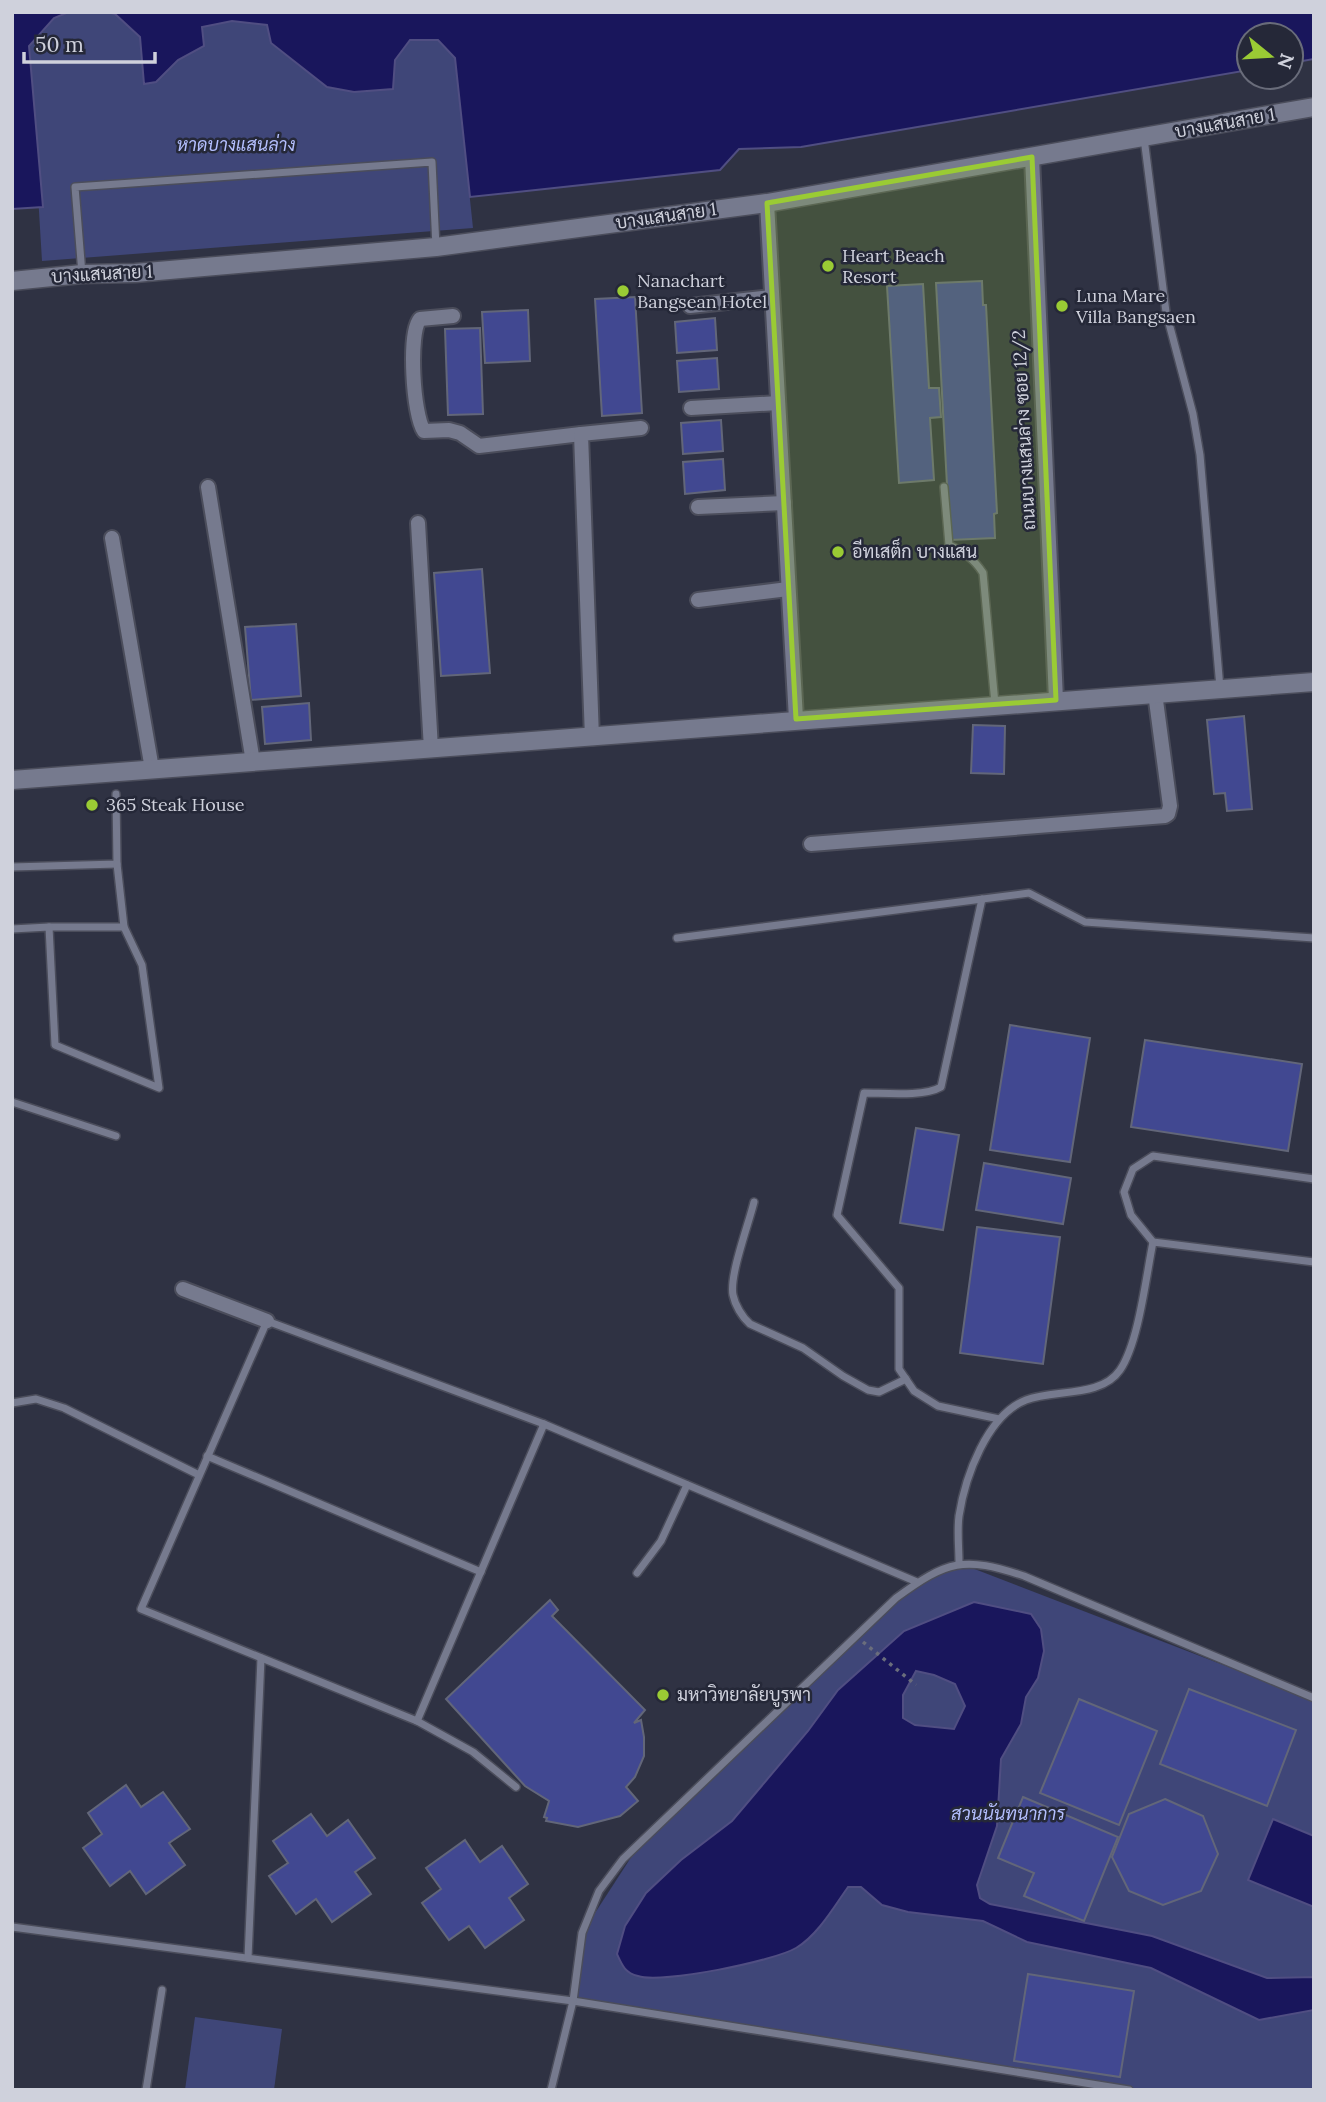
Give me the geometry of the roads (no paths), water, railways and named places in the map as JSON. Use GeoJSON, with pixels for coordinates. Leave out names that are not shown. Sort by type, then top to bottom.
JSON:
{"type":"FeatureCollection","features":[{"type":"Feature","properties":{"kind":"street","name":"บางแสนสาย 1"},"geometry":{"type":"LineString","coordinates":[[12,281],[436,247],[767,203],[1314,107]]}},
{"type":"Feature","properties":{"kind":"street","name":"ถนนบางแสนล่าง ซอย 12/2"},"geometry":{"type":"LineString","coordinates":[[1032,157],[1056,700]]}},
{"type":"Feature","properties":{"kind":"street"},"geometry":{"type":"LineString","coordinates":[[767,203],[796,719]]}},
{"type":"Feature","properties":{"kind":"street"},"geometry":{"type":"LineString","coordinates":[[690,306],[772,297]]}},
{"type":"Feature","properties":{"kind":"street"},"geometry":{"type":"LineString","coordinates":[[453,316],[423,318],[417,321],[415,327],[414,374],[417,412],[424,431],[449,430],[460,433],[479,446],[641,428]]}},
{"type":"Feature","properties":{"kind":"street"},"geometry":{"type":"LineString","coordinates":[[691,408],[778,403]]}},
{"type":"Feature","properties":{"kind":"street"},"geometry":{"type":"LineString","coordinates":[[581,435],[592,738]]}},
{"type":"Feature","properties":{"kind":"street"},"geometry":{"type":"LineString","coordinates":[[208,487],[253,762]]}},
{"type":"Feature","properties":{"kind":"street"},"geometry":{"type":"LineString","coordinates":[[698,507],[784,503]]}},
{"type":"Feature","properties":{"kind":"street"},"geometry":{"type":"LineString","coordinates":[[418,523],[432,749]]}},
{"type":"Feature","properties":{"kind":"street"},"geometry":{"type":"LineString","coordinates":[[112,538],[152,769]]}},
{"type":"Feature","properties":{"kind":"street"},"geometry":{"type":"LineString","coordinates":[[698,600],[788,589]]}},
{"type":"Feature","properties":{"kind":"street"},"geometry":{"type":"LineString","coordinates":[[12,780],[1314,682]]}},
{"type":"Feature","properties":{"kind":"street"},"geometry":{"type":"LineString","coordinates":[[811,844],[1165,816],[1170,806],[1155,693]]}},
{"type":"Feature","properties":{"kind":"street"},"geometry":{"type":"LineString","coordinates":[[183,1289],[267,1321]]}},
{"type":"Feature","properties":{"kind":"lane"},"geometry":{"type":"LineString","coordinates":[[1144,137],[1166,312],[1194,414],[1200,455],[1220,688]]}},
{"type":"Feature","properties":{"kind":"lane"},"geometry":{"type":"LineString","coordinates":[[82,274],[75,187],[432,162],[436,247]]}},
{"type":"Feature","properties":{"kind":"lane"},"geometry":{"type":"LineString","coordinates":[[944,487],[949,545],[969,556],[983,573],[995,705]]}},
{"type":"Feature","properties":{"kind":"lane"},"geometry":{"type":"LineString","coordinates":[[48,927],[55,1045],[159,1088],[142,965],[124,927],[117,864],[116,794]]}},
{"type":"Feature","properties":{"kind":"lane"},"geometry":{"type":"LineString","coordinates":[[12,867],[117,864]]}},
{"type":"Feature","properties":{"kind":"lane"},"geometry":{"type":"LineString","coordinates":[[677,938],[1030,893],[1085,922],[1314,938]]}},
{"type":"Feature","properties":{"kind":"lane"},"geometry":{"type":"LineString","coordinates":[[982,899],[941,1087],[919,1092],[864,1093],[837,1215],[889,1274],[898,1289],[899,1368],[914,1391],[938,1406],[999,1419]]}},
{"type":"Feature","properties":{"kind":"lane"},"geometry":{"type":"LineString","coordinates":[[12,929],[124,927]]}},
{"type":"Feature","properties":{"kind":"lane"},"geometry":{"type":"LineString","coordinates":[[12,1102],[116,1136]]}},
{"type":"Feature","properties":{"kind":"lane"},"geometry":{"type":"LineString","coordinates":[[1314,1179],[1153,1156],[1133,1170],[1124,1192],[1132,1214],[1153,1242],[1314,1262]]}},
{"type":"Feature","properties":{"kind":"lane"},"geometry":{"type":"LineString","coordinates":[[754,1202],[736,1271],[733,1294],[743,1318],[750,1324],[803,1348],[843,1376],[869,1390],[879,1392],[906,1379]]}},
{"type":"Feature","properties":{"kind":"lane"},"geometry":{"type":"LineString","coordinates":[[959,1563],[959,1516],[973,1463],[999,1419],[1026,1400],[1096,1388],[1119,1372],[1132,1348],[1153,1242]]}},
{"type":"Feature","properties":{"kind":"lane"},"geometry":{"type":"LineString","coordinates":[[516,1787],[473,1752],[417,1721],[141,1609],[267,1321],[544,1424],[917,1582]]}},
{"type":"Feature","properties":{"kind":"lane"},"geometry":{"type":"LineString","coordinates":[[12,1403],[36,1399],[64,1408],[199,1475]]}},
{"type":"Feature","properties":{"kind":"lane"},"geometry":{"type":"LineString","coordinates":[[417,1721],[544,1424]]}},
{"type":"Feature","properties":{"kind":"lane"},"geometry":{"type":"LineString","coordinates":[[207,1455],[481,1572]]}},
{"type":"Feature","properties":{"kind":"lane"},"geometry":{"type":"LineString","coordinates":[[637,1573],[661,1541],[687,1485]]}},
{"type":"Feature","properties":{"kind":"lane"},"geometry":{"type":"LineString","coordinates":[[551,2090],[573,2001],[582,1933],[599,1891],[623,1858],[896,1598],[928,1574],[959,1563],[990,1565],[1024,1576],[1314,1698]]}},
{"type":"Feature","properties":{"kind":"lane"},"geometry":{"type":"LineString","coordinates":[[248,1958],[261,1658]]}},
{"type":"Feature","properties":{"kind":"lane"},"geometry":{"type":"LineString","coordinates":[[12,1927],[573,2001],[1129,2090]]}},
{"type":"Feature","properties":{"kind":"lane"},"geometry":{"type":"LineString","coordinates":[[146,2090],[162,1990]]}},
{"type":"Feature","properties":{"kind":"place","name":"Heart Beach Resort"},"geometry":{"type":"Point","coordinates":[828,266]}},
{"type":"Feature","properties":{"kind":"place","name":"Nanachart Bangsean Hotel"},"geometry":{"type":"Point","coordinates":[623,291]}},
{"type":"Feature","properties":{"kind":"place","name":"Luna Mare Villa Bangsaen"},"geometry":{"type":"Point","coordinates":[1062,306]}},
{"type":"Feature","properties":{"kind":"place","name":"อีทเสต็ก บางแสน"},"geometry":{"type":"Point","coordinates":[838,552]}},
{"type":"Feature","properties":{"kind":"place","name":"365 Steak House"},"geometry":{"type":"Point","coordinates":[92,805]}},
{"type":"Feature","properties":{"kind":"place","name":"มหาวิทยาลัยบูรพา"},"geometry":{"type":"Point","coordinates":[663,1695]}},
{"type":"Feature","properties":{"kind":"park label","name":"หาดบางแสนล่าง"},"geometry":{"type":"Point","coordinates":[236,145]}},
{"type":"Feature","properties":{"kind":"park label","name":"สวนนันทนาการ"},"geometry":{"type":"Point","coordinates":[1008,1814]}}]}
